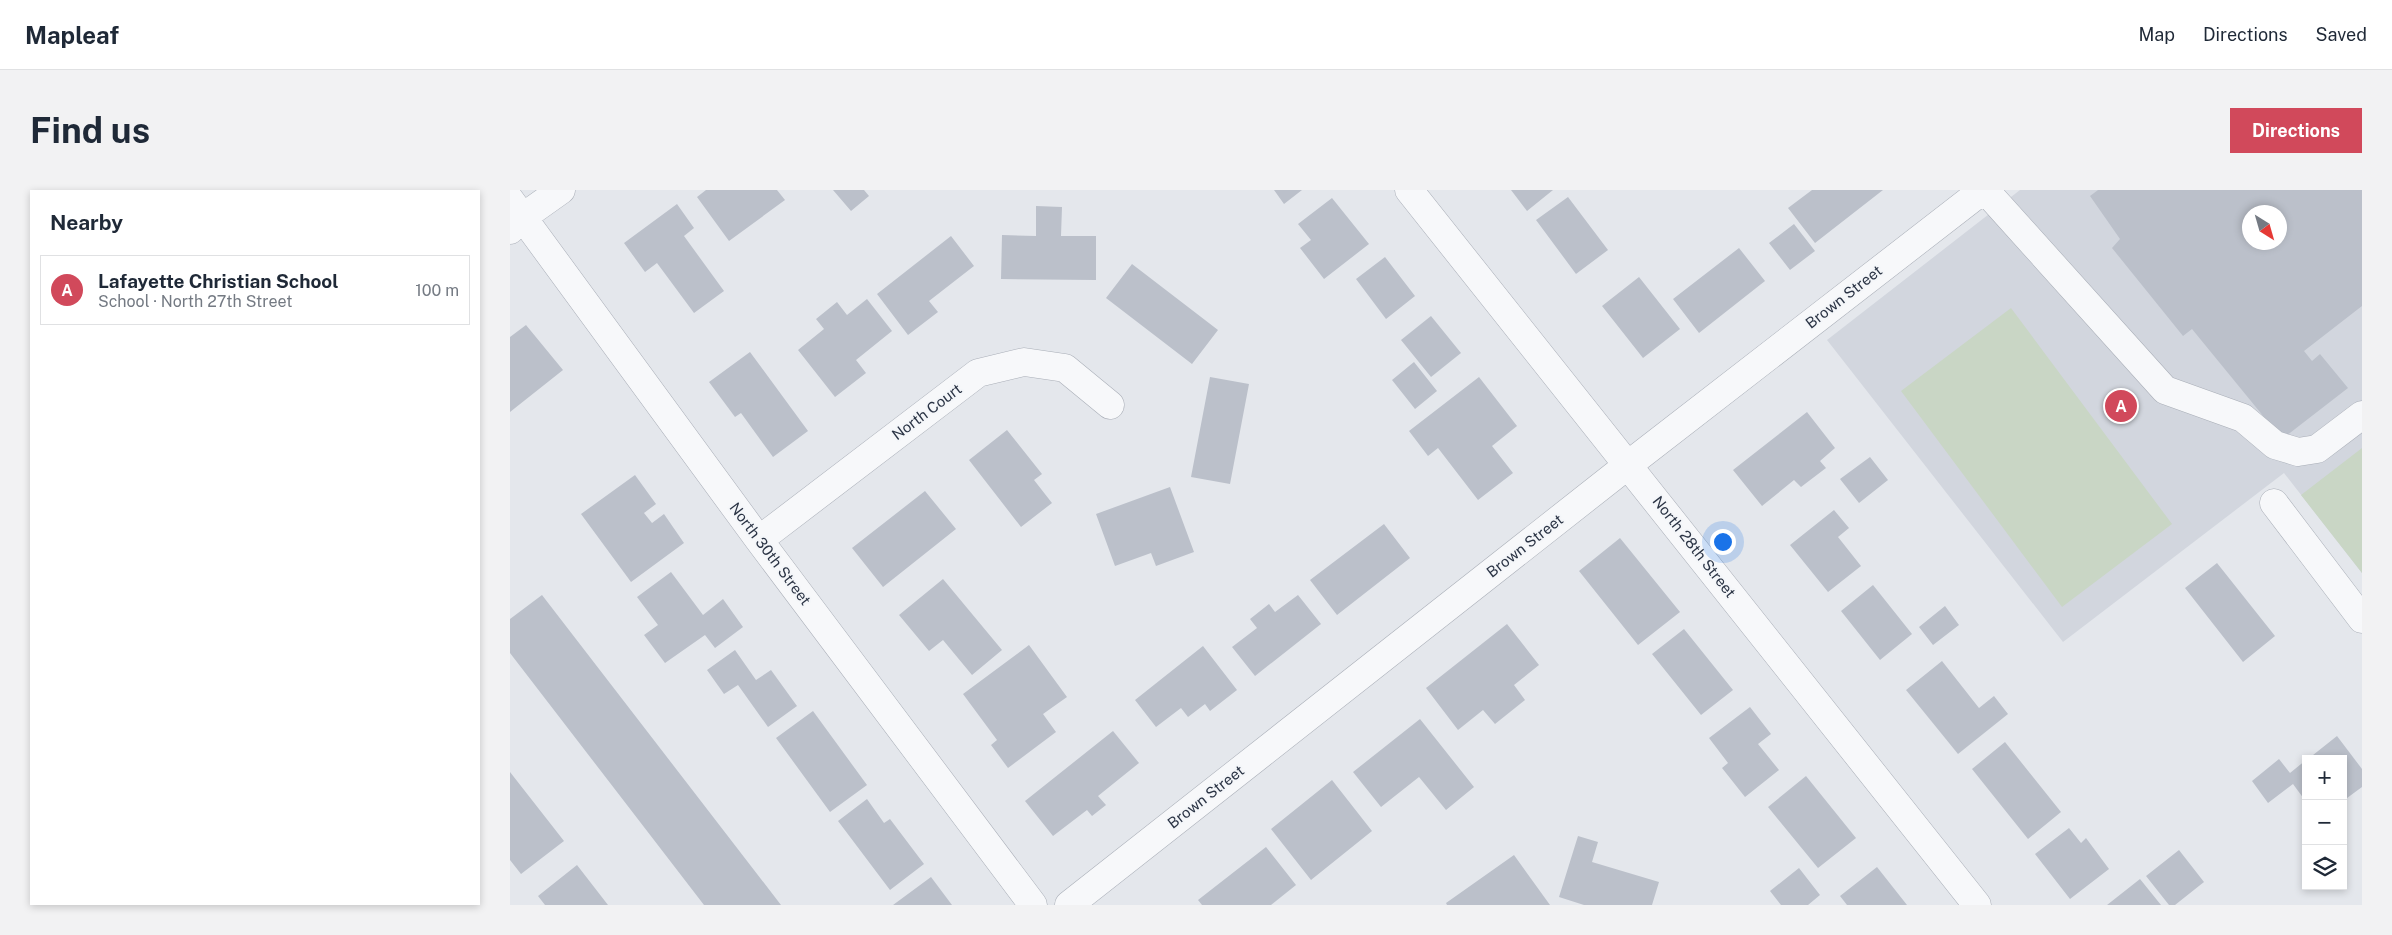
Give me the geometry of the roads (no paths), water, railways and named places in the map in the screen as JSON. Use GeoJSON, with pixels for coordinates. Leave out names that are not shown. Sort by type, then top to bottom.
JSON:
{"type":"FeatureCollection","features":[{"type":"Feature","properties":{"kind":"street"},"geometry":{"type":"LineString","coordinates":[[514,216],[561,190]]}},
{"type":"Feature","properties":{"kind":"street","name":"North 28th Street"},"geometry":{"type":"LineString","coordinates":[[1410,190],[1978,905]]}},
{"type":"Feature","properties":{"kind":"street"},"geometry":{"type":"LineString","coordinates":[[1984,190],[2166,390],[2243,418],[2275,445],[2298,452],[2317,449],[2362,415]]}},
{"type":"Feature","properties":{"kind":"street","name":"Brown Street"},"geometry":{"type":"LineString","coordinates":[[1068,905],[1628,465],[1984,190]]}},
{"type":"Feature","properties":{"kind":"street","name":"North 30th Street"},"geometry":{"type":"LineString","coordinates":[[514,216],[1033,905]]}},
{"type":"Feature","properties":{"kind":"street","name":"North Court"},"geometry":{"type":"LineString","coordinates":[[759,540],[978,372],[1024,362],[1065,368],[1110,405]]}},
{"type":"Feature","properties":{"kind":"street"},"geometry":{"type":"LineString","coordinates":[[2274,503],[2362,619]]}},
{"type":"Feature","properties":{"kind":"place","name":"Lafayette Christian School"},"geometry":{"type":"Point","coordinates":[2121,406]}}]}
